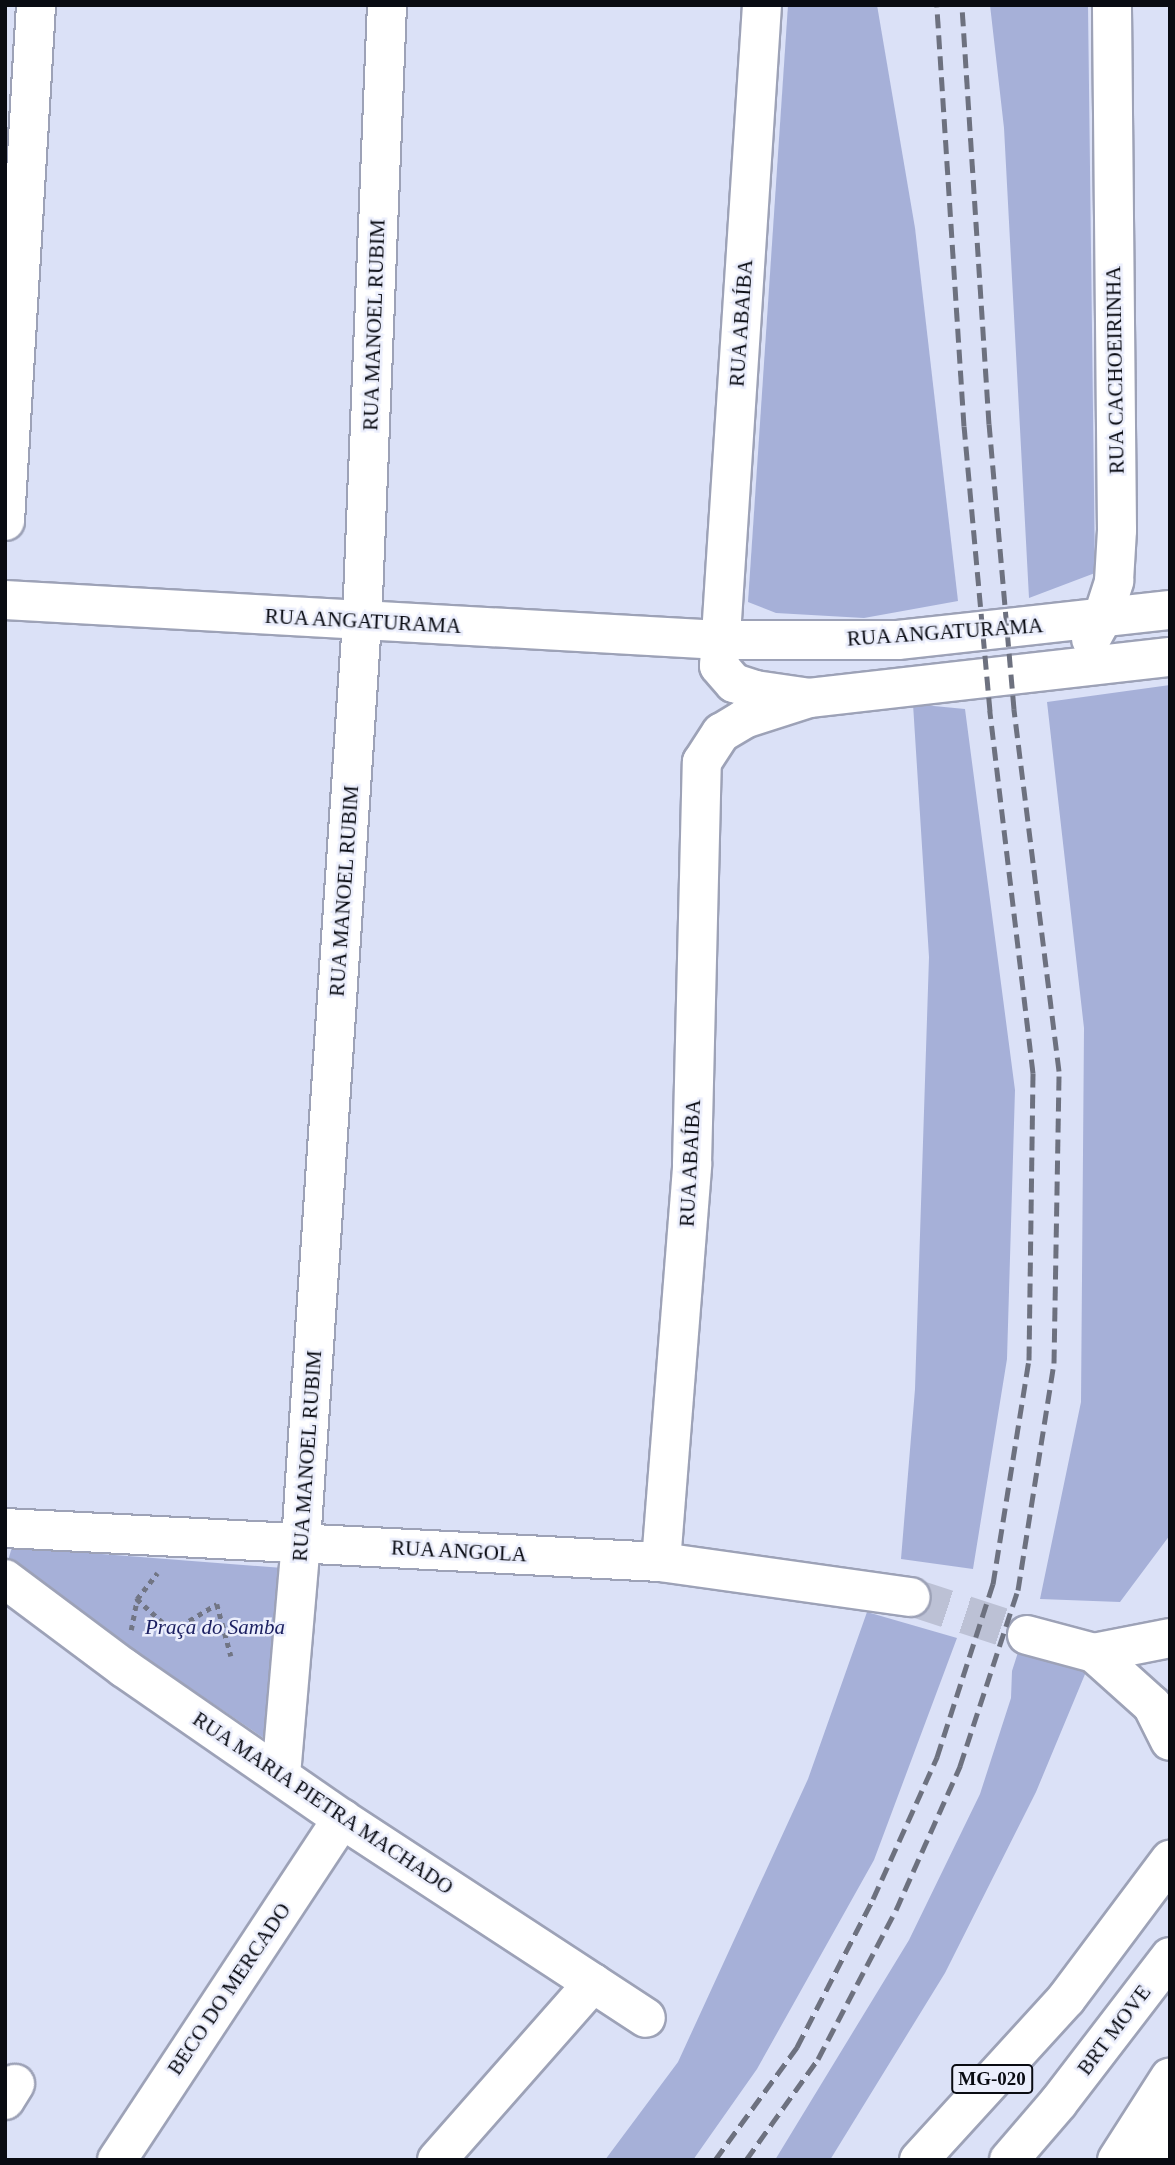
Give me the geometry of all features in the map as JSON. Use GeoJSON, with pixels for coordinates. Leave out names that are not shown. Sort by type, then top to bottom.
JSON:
{"type":"FeatureCollection","features":[{"type":"Feature","properties":{"kind":"main road"},"geometry":{"type":"LineString","coordinates":[[5,521],[36,5]]}},
{"type":"Feature","properties":{"kind":"main road","name":"RUA MANOEL RUBIM"},"geometry":{"type":"LineString","coordinates":[[281,1775],[301,1542],[362,622],[387,5]]}},
{"type":"Feature","properties":{"kind":"main road","name":"RUA ABAÍBA"},"geometry":{"type":"LineString","coordinates":[[720,640],[762,5]]}},
{"type":"Feature","properties":{"kind":"main road","name":"RUA CACHOEIRINHA"},"geometry":{"type":"LineString","coordinates":[[1008,677],[1072,651],[1091,638],[1102,619],[1114,581],[1117,530],[1112,5]]}},
{"type":"Feature","properties":{"kind":"main road","name":"RUA ANGATURAMA"},"geometry":{"type":"LineString","coordinates":[[5,600],[720,640],[898,639],[1170,610]]}},
{"type":"Feature","properties":{"kind":"main road"},"geometry":{"type":"LineString","coordinates":[[720,640],[719,666],[734,683],[755,690],[809,698],[1170,657]]}},
{"type":"Feature","properties":{"kind":"main road","name":"RUA ABAÍBA"},"geometry":{"type":"LineString","coordinates":[[661,1562],[692,1164],[702,762],[721,733],[744,719],[809,698]]}},
{"type":"Feature","properties":{"kind":"main road","name":"RUA ANGOLA"},"geometry":{"type":"LineString","coordinates":[[5,1528],[661,1562],[911,1597]]}},
{"type":"Feature","properties":{"kind":"main road","name":"RUA MARIA PIETRA MACHADO"},"geometry":{"type":"LineString","coordinates":[[5,1579],[124,1668],[342,1819],[646,2018]]}},
{"type":"Feature","properties":{"kind":"main road"},"geometry":{"type":"LineString","coordinates":[[1027,1635],[1094,1653],[1170,1638]]}},
{"type":"Feature","properties":{"kind":"main road"},"geometry":{"type":"LineString","coordinates":[[1094,1653],[1152,1705],[1170,1741]]}},
{"type":"Feature","properties":{"kind":"main road","name":"BECO DO MERCADO"},"geometry":{"type":"LineString","coordinates":[[117,2160],[342,1819]]}},
{"type":"Feature","properties":{"kind":"main road","name":"MG-020"},"geometry":{"type":"LineString","coordinates":[[919,2160],[1066,1999],[1170,1859]]}},
{"type":"Feature","properties":{"kind":"main road","name":"BRT MOVE"},"geometry":{"type":"LineString","coordinates":[[1009,2160],[1058,2103],[1170,1957]]}},
{"type":"Feature","properties":{"kind":"main road"},"geometry":{"type":"LineString","coordinates":[[437,2160],[593,1983]]}},
{"type":"Feature","properties":{"kind":"main road"},"geometry":{"type":"LineString","coordinates":[[1117,2160],[1170,2077]]}},
{"type":"Feature","properties":{"kind":"main road","name":"BRT MOVE"},"geometry":{"type":"LineString","coordinates":[[989,2160],[1058,2103]]}},
{"type":"Feature","properties":{"kind":"main road","name":"BRT MOVE"},"geometry":{"type":"LineString","coordinates":[[1026,2160],[1058,2103]]}},
{"type":"Feature","properties":{"kind":"main road"},"geometry":{"type":"LineString","coordinates":[[1150,2160],[1170,2129]]}},
{"type":"Feature","properties":{"kind":"path"},"geometry":{"type":"LineString","coordinates":[[124,1668],[137,1599],[186,1536]]}},
{"type":"Feature","properties":{"kind":"path"},"geometry":{"type":"LineString","coordinates":[[137,1599],[172,1631],[217,1604],[232,1656]]}},
{"type":"Feature","properties":{"kind":"green space"},"geometry":{"type":"Polygon","coordinates":[[[788,5],[877,5],[915,228],[958,601],[864,618],[776,613],[748,602],[788,5]]]}},
{"type":"Feature","properties":{"kind":"green space"},"geometry":{"type":"Polygon","coordinates":[[[990,5],[1088,5],[1095,573],[1029,598],[1004,128],[990,5]]]}},
{"type":"Feature","properties":{"kind":"green space"},"geometry":{"type":"Polygon","coordinates":[[[1170,685],[1170,1535],[1120,1602],[1040,1599],[1081,1402],[1084,1028],[1047,702],[1170,685]]]}},
{"type":"Feature","properties":{"kind":"green space"},"geometry":{"type":"Polygon","coordinates":[[[913,704],[965,709],[1015,1090],[1007,1359],[973,1569],[901,1559],[915,1389],[929,957],[913,704]]]}},
{"type":"Feature","properties":{"kind":"green space","name":"Praça do Samba"},"geometry":{"type":"Polygon","coordinates":[[[12,1547],[283,1568],[274,1745],[7,1564],[12,1547]]]}},
{"type":"Feature","properties":{"kind":"green space"},"geometry":{"type":"Polygon","coordinates":[[[867,1612],[957,1638],[874,1860],[757,2069],[693,2160],[605,2160],[678,2062],[808,1779],[867,1612]]]}},
{"type":"Feature","properties":{"kind":"green space"},"geometry":{"type":"Polygon","coordinates":[[[1019,1649],[1088,1667],[1036,1792],[945,1973],[830,2160],[775,2160],[909,1940],[980,1794],[1011,1698],[1012,1671],[1019,1649]]]}},
{"type":"Feature","properties":{"kind":"tunnel"},"geometry":{"type":"LineString","coordinates":[[911,1597],[1027,1635]]}},
{"type":"Feature","properties":{"kind":"railway"},"geometry":{"type":"LineString","coordinates":[[715,2160],[797,2047],[873,1899],[937,1757],[993,1584],[1029,1360],[1033,1073],[990,711],[964,426],[937,5]]}},
{"type":"Feature","properties":{"kind":"railway"},"geometry":{"type":"LineString","coordinates":[[746,2160],[818,2059],[896,1910],[960,1766],[1018,1590],[1054,1363],[1059,1071],[1014,709],[989,424],[962,5]]}}]}
